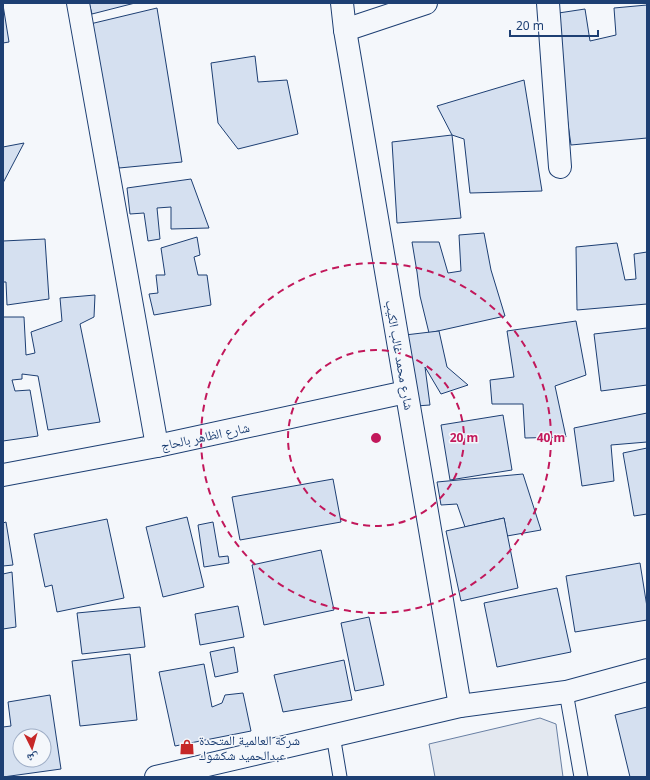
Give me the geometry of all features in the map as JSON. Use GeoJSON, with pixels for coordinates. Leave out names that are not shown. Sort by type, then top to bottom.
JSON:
{"type":"FeatureCollection","features":[{"type":"Feature","properties":{"kind":"street"},"geometry":{"type":"LineString","coordinates":[[78,3],[157,446]]}},
{"type":"Feature","properties":{"kind":"street","name":"شارع محمد غالب الكيب"},"geometry":{"type":"LineString","coordinates":[[342,3],[345,30],[460,706]]}},
{"type":"Feature","properties":{"kind":"street"},"geometry":{"type":"LineString","coordinates":[[345,30],[426,3]]}},
{"type":"Feature","properties":{"kind":"street"},"geometry":{"type":"LineString","coordinates":[[548,3],[560,167]]}},
{"type":"Feature","properties":{"kind":"street","name":"شارع الظاهر بالحاج"},"geometry":{"type":"LineString","coordinates":[[3,475],[157,446],[406,392]]}},
{"type":"Feature","properties":{"kind":"street"},"geometry":{"type":"LineString","coordinates":[[156,777],[183,774],[333,735],[460,706],[566,692],[647,670]]}},
{"type":"Feature","properties":{"kind":"lane"},"geometry":{"type":"LineString","coordinates":[[566,692],[581,777]]}},
{"type":"Feature","properties":{"kind":"lane"},"geometry":{"type":"LineString","coordinates":[[333,735],[340,777]]}},
{"type":"Feature","properties":{"kind":"shaded area"},"geometry":{"type":"Polygon","coordinates":[[[540,718],[556,724],[563,777],[435,777],[429,744],[540,718]]]}},
{"type":"Feature","properties":{"kind":"building"},"geometry":{"type":"Polygon","coordinates":[[[89,3],[135,3],[92,14],[89,3]]]}},
{"type":"Feature","properties":{"kind":"building"},"geometry":{"type":"Polygon","coordinates":[[[3,5],[9,42],[3,43],[3,5]]]}},
{"type":"Feature","properties":{"kind":"building"},"geometry":{"type":"Polygon","coordinates":[[[647,5],[647,138],[571,145],[552,14],[585,9],[590,41],[616,35],[614,8],[647,5]]]}},
{"type":"Feature","properties":{"kind":"building"},"geometry":{"type":"Polygon","coordinates":[[[157,8],[182,162],[119,168],[90,24],[157,8]]]}},
{"type":"Feature","properties":{"kind":"building"},"geometry":{"type":"Polygon","coordinates":[[[255,56],[258,82],[287,80],[298,134],[238,149],[218,123],[211,63],[255,56]]]}},
{"type":"Feature","properties":{"kind":"building"},"geometry":{"type":"Polygon","coordinates":[[[524,80],[542,191],[470,193],[464,139],[452,135],[437,106],[524,80]]]}},
{"type":"Feature","properties":{"kind":"building"},"geometry":{"type":"Polygon","coordinates":[[[452,135],[461,218],[397,223],[392,142],[452,135]]]}},
{"type":"Feature","properties":{"kind":"building"},"geometry":{"type":"Polygon","coordinates":[[[24,143],[3,183],[3,147],[24,143]]]}},
{"type":"Feature","properties":{"kind":"building"},"geometry":{"type":"Polygon","coordinates":[[[191,179],[209,228],[171,229],[171,207],[157,208],[160,239],[148,241],[144,213],[130,214],[127,188],[191,179]]]}},
{"type":"Feature","properties":{"kind":"building"},"geometry":{"type":"Polygon","coordinates":[[[484,233],[491,270],[505,316],[429,333],[420,296],[412,242],[439,242],[448,273],[461,271],[459,235],[484,233]]]}},
{"type":"Feature","properties":{"kind":"building"},"geometry":{"type":"Polygon","coordinates":[[[197,237],[200,255],[194,257],[198,275],[207,275],[211,305],[154,315],[149,294],[158,293],[156,275],[165,275],[161,248],[197,237]]]}},
{"type":"Feature","properties":{"kind":"building"},"geometry":{"type":"Polygon","coordinates":[[[45,239],[49,299],[7,305],[6,282],[3,282],[3,241],[45,239]]]}},
{"type":"Feature","properties":{"kind":"building"},"geometry":{"type":"Polygon","coordinates":[[[617,243],[625,280],[636,279],[634,254],[647,252],[647,304],[577,310],[576,247],[617,243]]]}},
{"type":"Feature","properties":{"kind":"building"},"geometry":{"type":"Polygon","coordinates":[[[95,295],[94,317],[80,324],[100,422],[48,430],[38,376],[22,374],[22,379],[12,380],[15,391],[30,390],[38,436],[3,441],[3,317],[24,317],[26,355],[35,353],[31,332],[62,321],[60,298],[95,295]]]}},
{"type":"Feature","properties":{"kind":"building"},"geometry":{"type":"Polygon","coordinates":[[[576,321],[586,375],[555,386],[566,437],[525,438],[523,404],[492,404],[490,380],[514,377],[507,331],[576,321]]]}},
{"type":"Feature","properties":{"kind":"building"},"geometry":{"type":"Polygon","coordinates":[[[647,328],[647,385],[601,391],[594,334],[647,328]]]}},
{"type":"Feature","properties":{"kind":"building"},"geometry":{"type":"Polygon","coordinates":[[[439,331],[447,367],[468,385],[441,394],[425,367],[430,405],[416,406],[405,335],[439,331]]]}},
{"type":"Feature","properties":{"kind":"building"},"geometry":{"type":"Polygon","coordinates":[[[647,413],[647,442],[611,445],[614,481],[582,486],[574,428],[647,413]]]}},
{"type":"Feature","properties":{"kind":"building"},"geometry":{"type":"Polygon","coordinates":[[[503,415],[512,470],[450,480],[441,425],[503,415]]]}},
{"type":"Feature","properties":{"kind":"building"},"geometry":{"type":"Polygon","coordinates":[[[647,448],[647,514],[634,516],[623,453],[647,448]]]}},
{"type":"Feature","properties":{"kind":"building"},"geometry":{"type":"Polygon","coordinates":[[[523,474],[541,530],[507,536],[504,518],[465,527],[457,504],[441,505],[437,482],[523,474]]]}},
{"type":"Feature","properties":{"kind":"building"},"geometry":{"type":"Polygon","coordinates":[[[333,479],[341,522],[240,540],[232,497],[333,479]]]}},
{"type":"Feature","properties":{"kind":"building"},"geometry":{"type":"Polygon","coordinates":[[[187,517],[204,587],[163,597],[146,527],[187,517]]]}},
{"type":"Feature","properties":{"kind":"building"},"geometry":{"type":"Polygon","coordinates":[[[504,518],[518,588],[461,601],[446,531],[504,518]]]}},
{"type":"Feature","properties":{"kind":"building"},"geometry":{"type":"Polygon","coordinates":[[[107,519],[124,598],[57,612],[52,585],[45,587],[34,534],[107,519]]]}},
{"type":"Feature","properties":{"kind":"building"},"geometry":{"type":"Polygon","coordinates":[[[6,522],[13,565],[3,566],[3,523],[6,522]]]}},
{"type":"Feature","properties":{"kind":"building"},"geometry":{"type":"Polygon","coordinates":[[[213,522],[219,557],[228,556],[229,563],[204,567],[198,525],[213,522]]]}},
{"type":"Feature","properties":{"kind":"building"},"geometry":{"type":"Polygon","coordinates":[[[321,550],[334,610],[264,625],[252,565],[321,550]]]}},
{"type":"Feature","properties":{"kind":"building"},"geometry":{"type":"Polygon","coordinates":[[[640,563],[647,607],[647,620],[575,632],[566,576],[640,563]]]}},
{"type":"Feature","properties":{"kind":"building"},"geometry":{"type":"Polygon","coordinates":[[[12,572],[16,627],[3,629],[3,574],[12,572]]]}},
{"type":"Feature","properties":{"kind":"building"},"geometry":{"type":"Polygon","coordinates":[[[557,588],[571,652],[497,667],[484,603],[557,588]]]}},
{"type":"Feature","properties":{"kind":"building"},"geometry":{"type":"Polygon","coordinates":[[[238,606],[244,637],[200,645],[195,614],[238,606]]]}},
{"type":"Feature","properties":{"kind":"building"},"geometry":{"type":"Polygon","coordinates":[[[140,607],[145,647],[82,654],[77,613],[140,607]]]}},
{"type":"Feature","properties":{"kind":"building"},"geometry":{"type":"Polygon","coordinates":[[[369,617],[384,685],[355,691],[341,623],[369,617]]]}},
{"type":"Feature","properties":{"kind":"building"},"geometry":{"type":"Polygon","coordinates":[[[234,647],[238,672],[215,677],[210,652],[234,647]]]}},
{"type":"Feature","properties":{"kind":"building"},"geometry":{"type":"Polygon","coordinates":[[[130,654],[137,720],[80,726],[72,661],[130,654]]]}},
{"type":"Feature","properties":{"kind":"building"},"geometry":{"type":"Polygon","coordinates":[[[344,660],[352,700],[283,712],[274,675],[344,660]]]}},
{"type":"Feature","properties":{"kind":"building"},"geometry":{"type":"Polygon","coordinates":[[[204,664],[212,707],[222,703],[225,695],[243,693],[251,731],[175,746],[159,672],[204,664]]]}},
{"type":"Feature","properties":{"kind":"building"},"geometry":{"type":"Polygon","coordinates":[[[50,695],[61,769],[3,777],[3,727],[11,726],[8,702],[50,695]]]}},
{"type":"Feature","properties":{"kind":"building"},"geometry":{"type":"Polygon","coordinates":[[[647,707],[647,777],[630,777],[615,715],[647,707]]]}},
{"type":"Feature","properties":{"kind":"place","name":"شركة العالمية المتحدة عبدالحميد شكشوك"},"geometry":{"type":"Point","coordinates":[187,747]}}]}
